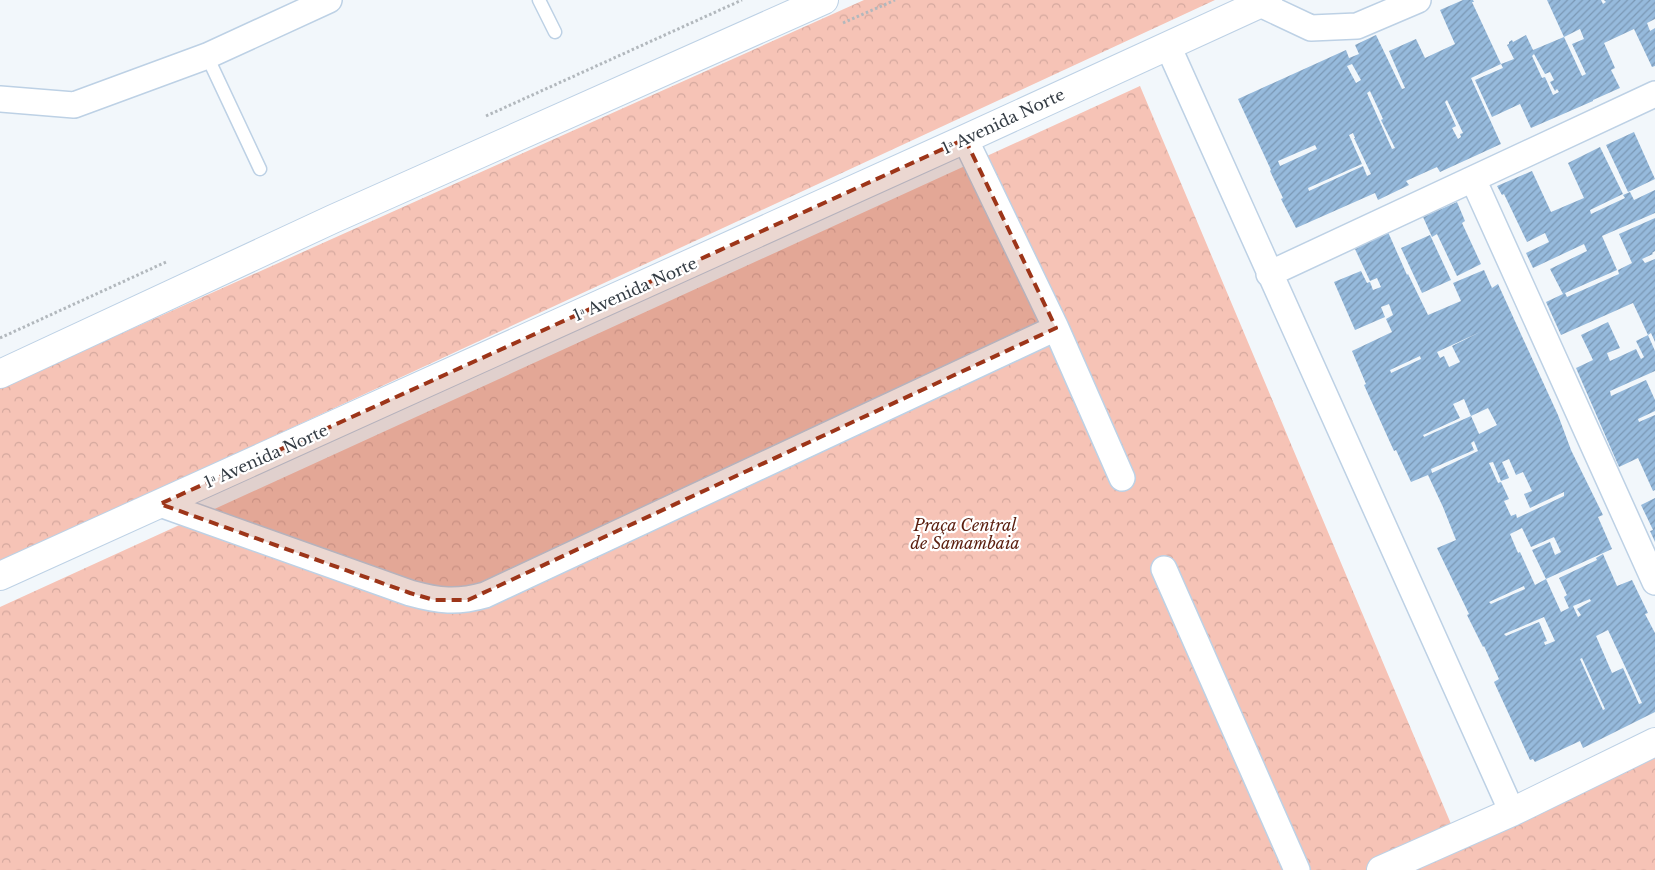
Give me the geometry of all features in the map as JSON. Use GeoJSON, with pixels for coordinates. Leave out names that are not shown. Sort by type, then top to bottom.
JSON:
{"type":"FeatureCollection","features":[{"type":"Feature","properties":{"kind":"main road"},"geometry":{"type":"LineString","coordinates":[[0,374],[333,219],[824,0]]}},
{"type":"Feature","properties":{"kind":"main road","name":"1ᵃ Avenida Norte"},"geometry":{"type":"LineString","coordinates":[[0,576],[1264,2]]}},
{"type":"Feature","properties":{"kind":"main road"},"geometry":{"type":"LineString","coordinates":[[1381,870],[1512,812],[1655,742]]}},
{"type":"Feature","properties":{"kind":"street"},"geometry":{"type":"LineString","coordinates":[[0,99],[74,105],[207,56],[329,0]]}},
{"type":"Feature","properties":{"kind":"street"},"geometry":{"type":"LineString","coordinates":[[1264,2],[1311,28],[1357,26],[1418,0]]}},
{"type":"Feature","properties":{"kind":"street"},"geometry":{"type":"LineString","coordinates":[[1168,46],[1512,812]]}},
{"type":"Feature","properties":{"kind":"street"},"geometry":{"type":"LineString","coordinates":[[1269,274],[1473,179],[1653,101]]}},
{"type":"Feature","properties":{"kind":"street"},"geometry":{"type":"LineString","coordinates":[[965,139],[1056,328],[1122,478]]}},
{"type":"Feature","properties":{"kind":"street"},"geometry":{"type":"LineString","coordinates":[[1473,179],[1655,582]]}},
{"type":"Feature","properties":{"kind":"street"},"geometry":{"type":"LineString","coordinates":[[160,504],[410,593],[434,600],[468,600],[485,595],[1056,328]]}},
{"type":"Feature","properties":{"kind":"street"},"geometry":{"type":"LineString","coordinates":[[1164,569],[1297,870]]}},
{"type":"Feature","properties":{"kind":"lane"},"geometry":{"type":"LineString","coordinates":[[540,0],[555,32]]}},
{"type":"Feature","properties":{"kind":"lane"},"geometry":{"type":"LineString","coordinates":[[207,56],[260,169]]}},
{"type":"Feature","properties":{"kind":"highlighted area"},"geometry":{"type":"Polygon","coordinates":[[[965,139],[1056,328],[468,600],[434,600],[410,593],[160,504],[965,139]]]}},
{"type":"Feature","properties":{"kind":"green space"},"geometry":{"type":"Polygon","coordinates":[[[864,0],[1215,0],[0,563],[0,388],[864,0]]]}},
{"type":"Feature","properties":{"kind":"green space","name":"Praça Central de Samambaia"},"geometry":{"type":"Polygon","coordinates":[[[1140,86],[1454,831],[1655,738],[1655,870],[0,870],[0,607],[1140,86]]]}},
{"type":"Feature","properties":{"kind":"building"},"geometry":{"type":"Polygon","coordinates":[[[1463,0],[1473,0],[1474,2],[1472,2],[1501,64],[1471,78],[1501,144],[1440,172],[1437,167],[1406,181],[1409,185],[1378,200],[1375,193],[1296,228],[1281,199],[1283,198],[1271,170],[1238,99],[1346,50],[1349,58],[1359,54],[1355,45],[1376,35],[1402,89],[1405,88],[1389,51],[1416,39],[1425,58],[1455,44],[1440,10],[1463,0]],[[1352,64],[1347,66],[1356,83],[1361,80],[1352,64]],[[1370,91],[1367,93],[1392,149],[1395,148],[1381,120],[1383,119],[1370,91]],[[1447,100],[1445,102],[1456,126],[1452,128],[1458,139],[1461,137],[1460,134],[1463,133],[1447,100]],[[1353,133],[1349,135],[1362,164],[1308,188],[1309,191],[1363,166],[1367,176],[1371,174],[1353,133]],[[1315,145],[1278,161],[1280,166],[1317,149],[1315,145]]]}},
{"type":"Feature","properties":{"kind":"building"},"geometry":{"type":"Polygon","coordinates":[[[1547,0],[1601,0],[1603,4],[1606,2],[1604,0],[1655,0],[1655,19],[1647,23],[1650,31],[1655,28],[1655,66],[1652,67],[1634,29],[1604,43],[1615,68],[1611,70],[1620,88],[1531,128],[1520,104],[1492,117],[1475,80],[1503,68],[1501,64],[1514,59],[1507,45],[1509,42],[1512,40],[1513,42],[1526,35],[1533,50],[1564,37],[1547,0]],[[1580,29],[1564,37],[1582,76],[1586,74],[1572,44],[1584,39],[1580,29]],[[1534,54],[1532,56],[1542,78],[1545,77],[1553,95],[1559,92],[1557,89],[1555,91],[1550,82],[1554,80],[1550,72],[1545,74],[1534,54]]]}},
{"type":"Feature","properties":{"kind":"building"},"geometry":{"type":"Polygon","coordinates":[[[1634,132],[1655,179],[1628,192],[1606,145],[1634,132]]]}},
{"type":"Feature","properties":{"kind":"building"},"geometry":{"type":"Polygon","coordinates":[[[1600,147],[1623,194],[1590,210],[1591,214],[1625,198],[1623,195],[1630,192],[1634,200],[1655,190],[1655,213],[1602,236],[1617,270],[1565,293],[1567,297],[1619,274],[1618,270],[1632,263],[1619,234],[1655,218],[1655,251],[1653,254],[1642,259],[1645,263],[1655,259],[1655,342],[1651,333],[1648,335],[1633,303],[1561,335],[1546,302],[1563,294],[1550,269],[1587,251],[1584,244],[1533,268],[1526,253],[1549,242],[1545,233],[1527,242],[1504,194],[1502,195],[1497,186],[1532,171],[1551,212],[1584,198],[1568,163],[1600,147]]]}},
{"type":"Feature","properties":{"kind":"building"},"geometry":{"type":"Polygon","coordinates":[[[1457,202],[1465,221],[1462,223],[1481,264],[1457,276],[1437,234],[1432,237],[1423,217],[1457,202]]]}},
{"type":"Feature","properties":{"kind":"building"},"geometry":{"type":"Polygon","coordinates":[[[1388,232],[1407,275],[1428,315],[1461,301],[1453,283],[1484,270],[1492,288],[1498,284],[1558,415],[1571,450],[1603,515],[1598,517],[1612,549],[1546,579],[1561,612],[1569,608],[1564,597],[1567,595],[1559,578],[1597,560],[1596,558],[1603,554],[1617,586],[1632,580],[1648,613],[1645,614],[1655,633],[1655,712],[1583,748],[1580,741],[1535,762],[1533,759],[1530,760],[1494,682],[1499,679],[1467,615],[1469,614],[1437,548],[1456,540],[1443,507],[1428,475],[1411,482],[1396,450],[1394,451],[1364,385],[1366,384],[1352,351],[1392,332],[1386,319],[1393,315],[1389,304],[1381,307],[1385,317],[1355,330],[1334,282],[1361,271],[1367,283],[1370,282],[1373,290],[1381,287],[1377,278],[1370,281],[1355,249],[1388,232]],[[1480,332],[1437,352],[1440,358],[1444,356],[1449,367],[1460,362],[1452,346],[1480,332]],[[1420,356],[1390,370],[1391,373],[1421,359],[1420,356]],[[1464,399],[1453,404],[1460,418],[1423,435],[1424,437],[1471,416],[1464,399]],[[1488,408],[1471,416],[1479,434],[1497,425],[1488,408]],[[1474,441],[1471,443],[1474,450],[1431,469],[1432,473],[1478,451],[1474,441]],[[1509,459],[1502,462],[1509,478],[1501,481],[1493,462],[1489,463],[1498,483],[1501,482],[1509,499],[1504,501],[1511,516],[1516,514],[1517,518],[1564,496],[1564,492],[1530,508],[1524,494],[1532,491],[1523,472],[1516,475],[1509,459]],[[1522,528],[1510,534],[1535,585],[1546,579],[1532,550],[1550,542],[1555,555],[1561,552],[1554,537],[1531,547],[1522,528]],[[1524,586],[1489,602],[1491,604],[1525,589],[1524,586]],[[1590,599],[1573,606],[1578,617],[1581,615],[1577,609],[1591,601],[1590,599]],[[1544,617],[1504,634],[1506,636],[1539,622],[1547,641],[1544,642],[1545,645],[1555,641],[1544,617]],[[1608,630],[1596,636],[1612,673],[1623,668],[1639,704],[1642,703],[1608,630]],[[1582,658],[1580,659],[1603,710],[1605,709],[1582,658]]]}},
{"type":"Feature","properties":{"kind":"building"},"geometry":{"type":"Polygon","coordinates":[[[1430,235],[1451,280],[1422,293],[1401,248],[1430,235]]]}},
{"type":"Feature","properties":{"kind":"building"},"geometry":{"type":"Polygon","coordinates":[[[1608,322],[1620,348],[1607,353],[1610,361],[1636,349],[1641,359],[1644,357],[1636,341],[1648,335],[1655,351],[1655,371],[1610,391],[1611,396],[1646,380],[1655,400],[1655,411],[1638,419],[1639,422],[1655,415],[1655,490],[1653,491],[1638,458],[1619,467],[1576,368],[1593,360],[1581,335],[1608,322]]]}},
{"type":"Feature","properties":{"kind":"building"},"geometry":{"type":"Polygon","coordinates":[[[1655,498],[1655,542],[1650,531],[1653,530],[1641,505],[1655,498]]]}}]}
